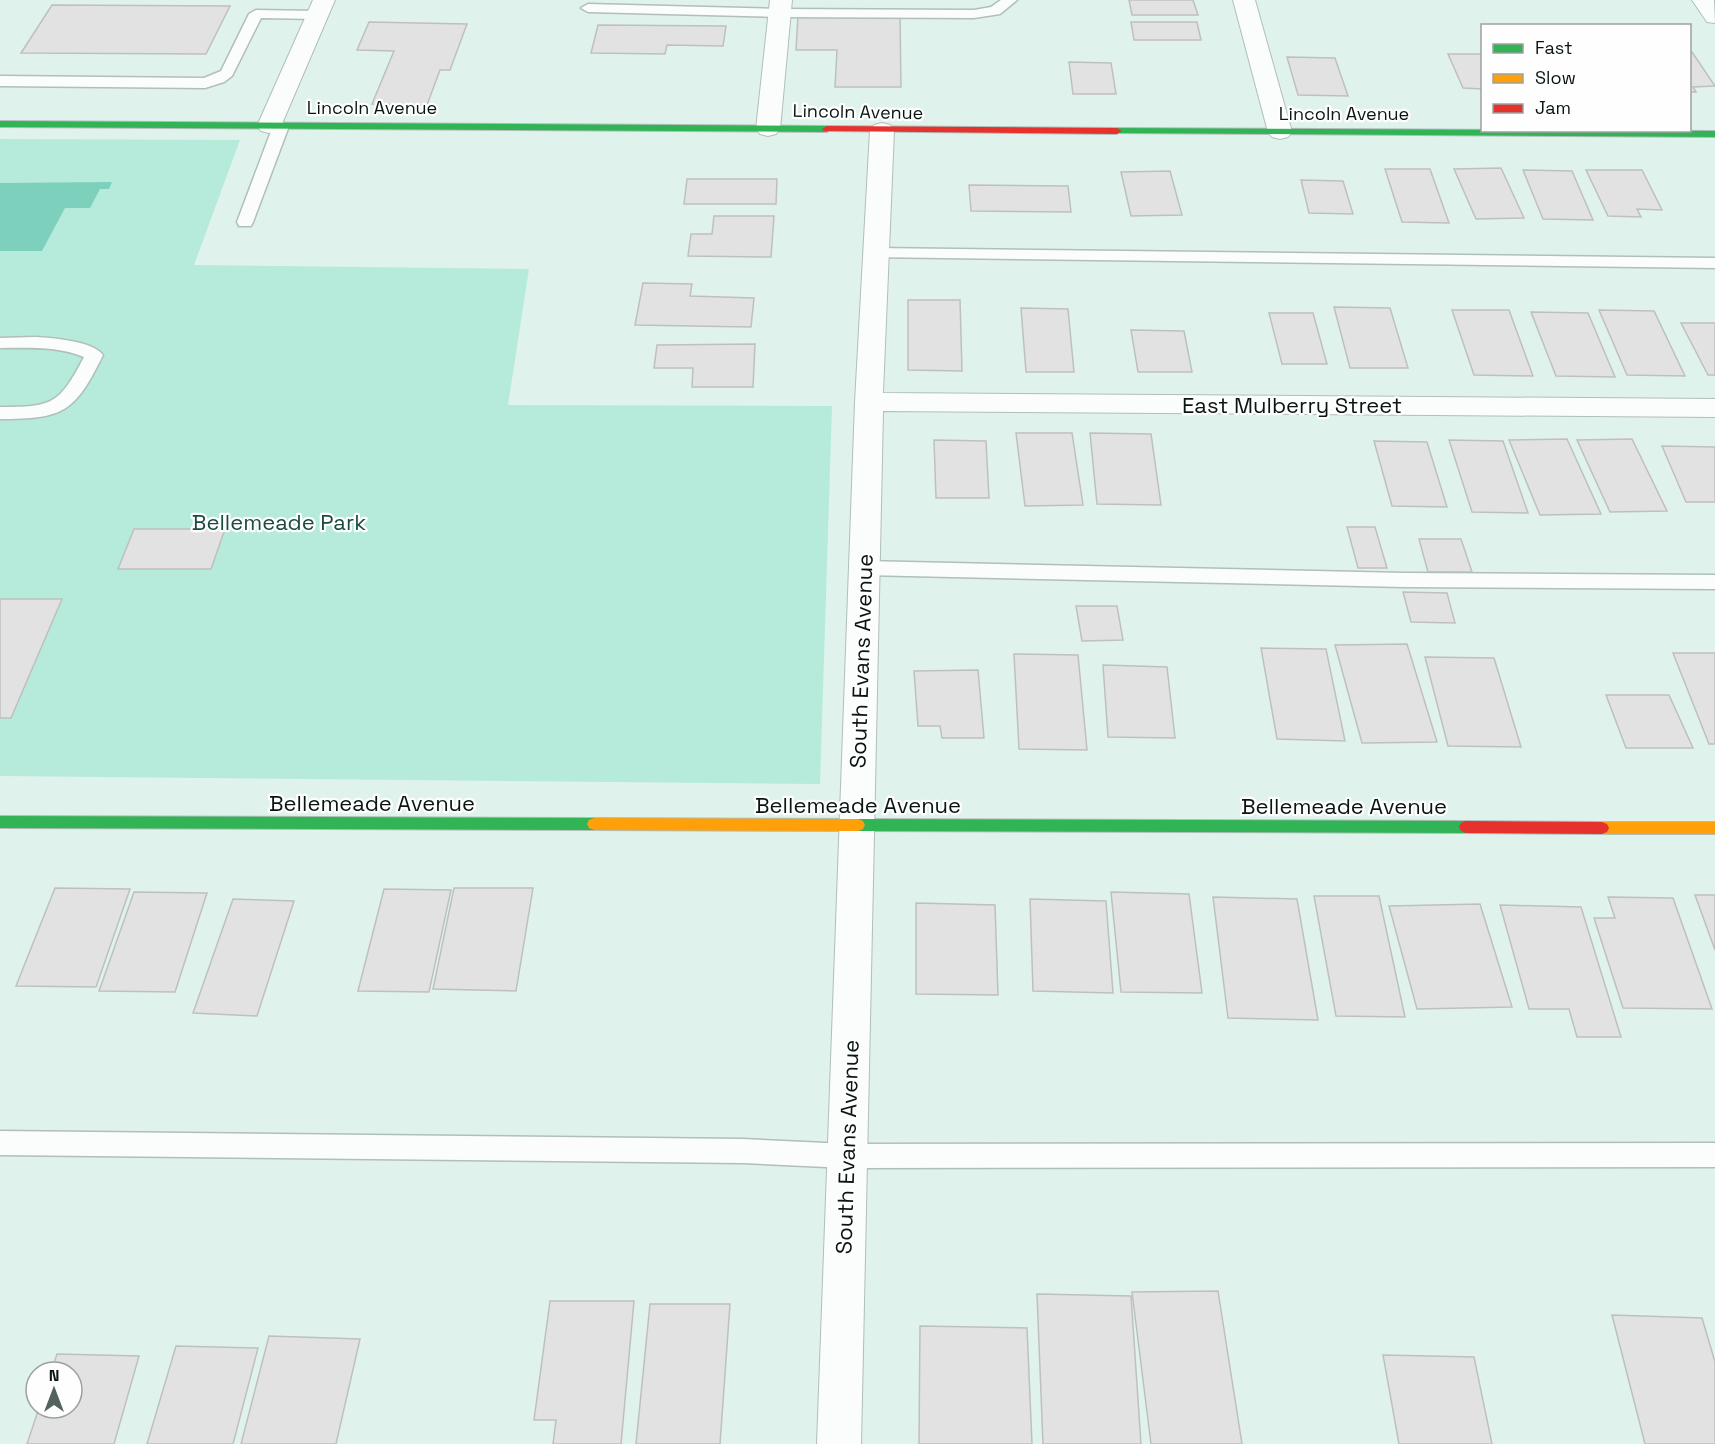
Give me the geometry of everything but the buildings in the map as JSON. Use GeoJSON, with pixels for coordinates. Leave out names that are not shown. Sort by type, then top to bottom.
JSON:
{"type":"FeatureCollection","features":[{"type":"Feature","properties":{"kind":"street"},"geometry":{"type":"LineString","coordinates":[[1244,0],[1280,132]]}},
{"type":"Feature","properties":{"kind":"street"},"geometry":{"type":"LineString","coordinates":[[1703,0],[1715,17]]}},
{"type":"Feature","properties":{"kind":"street"},"geometry":{"type":"LineString","coordinates":[[275,126],[322,5]]}},
{"type":"Feature","properties":{"kind":"street"},"geometry":{"type":"LineString","coordinates":[[768,129],[780,7]]}},
{"type":"Feature","properties":{"kind":"street","name":"Lincoln Avenue"},"geometry":{"type":"LineString","coordinates":[[0,124],[1715,134]]}},
{"type":"Feature","properties":{"kind":"street","name":"South Evans Avenue"},"geometry":{"type":"LineString","coordinates":[[839,1444],[869,402],[874,253],[882,130]]}},
{"type":"Feature","properties":{"kind":"street","name":"East Mulberry Street"},"geometry":{"type":"LineString","coordinates":[[869,402],[1715,408]]}},
{"type":"Feature","properties":{"kind":"street","name":"Bellemeade Avenue"},"geometry":{"type":"LineString","coordinates":[[0,822],[1715,828]]}},
{"type":"Feature","properties":{"kind":"lane"},"geometry":{"type":"LineString","coordinates":[[295,0],[322,5]]}},
{"type":"Feature","properties":{"kind":"lane"},"geometry":{"type":"LineString","coordinates":[[588,8],[780,7],[974,14],[995,11],[1010,0]]}},
{"type":"Feature","properties":{"kind":"lane"},"geometry":{"type":"LineString","coordinates":[[0,81],[205,83],[219,79],[227,73],[256,14],[322,5]]}},
{"type":"Feature","properties":{"kind":"lane"},"geometry":{"type":"LineString","coordinates":[[245,222],[275,126]]}},
{"type":"Feature","properties":{"kind":"lane"},"geometry":{"type":"LineString","coordinates":[[874,253],[1715,263]]}},
{"type":"Feature","properties":{"kind":"lane"},"geometry":{"type":"LineString","coordinates":[[0,344],[53,343],[78,348],[93,355],[77,389],[64,404],[37,413],[0,413]]}},
{"type":"Feature","properties":{"kind":"lane"},"geometry":{"type":"LineString","coordinates":[[864,568],[1404,580],[1715,582]]}},
{"type":"Feature","properties":{"kind":"lane"},"geometry":{"type":"LineString","coordinates":[[0,1143],[743,1151],[847,1155],[1715,1155]]}},
{"type":"Feature","properties":{"kind":"green space","name":"Bellemeade Park"},"geometry":{"type":"Polygon","coordinates":[[[0,139],[240,140],[194,265],[529,269],[508,405],[832,406],[820,784],[0,776],[0,139]]]}},
{"type":"Feature","properties":{"kind":"shaded area"},"geometry":{"type":"Polygon","coordinates":[[[112,182],[109,189],[100,189],[90,208],[65,208],[42,251],[0,251],[0,183],[112,182]]]}},
{"type":"Feature","properties":{"kind":"traffic: fast"},"geometry":{"type":"LineString","coordinates":[[0,124],[827,129]]}},
{"type":"Feature","properties":{"kind":"traffic: fast"},"geometry":{"type":"LineString","coordinates":[[1117,131],[1715,134]]}},
{"type":"Feature","properties":{"kind":"traffic: fast"},"geometry":{"type":"LineString","coordinates":[[0,822],[594,824]]}},
{"type":"Feature","properties":{"kind":"traffic: fast"},"geometry":{"type":"LineString","coordinates":[[858,825],[1466,827]]}},
{"type":"Feature","properties":{"kind":"traffic: slow"},"geometry":{"type":"LineString","coordinates":[[594,824],[858,825]]}},
{"type":"Feature","properties":{"kind":"traffic: slow"},"geometry":{"type":"LineString","coordinates":[[1602,828],[1715,828]]}},
{"type":"Feature","properties":{"kind":"traffic: jam"},"geometry":{"type":"LineString","coordinates":[[827,129],[1117,131]]}},
{"type":"Feature","properties":{"kind":"traffic: jam"},"geometry":{"type":"LineString","coordinates":[[1466,827],[1602,828]]}}]}
